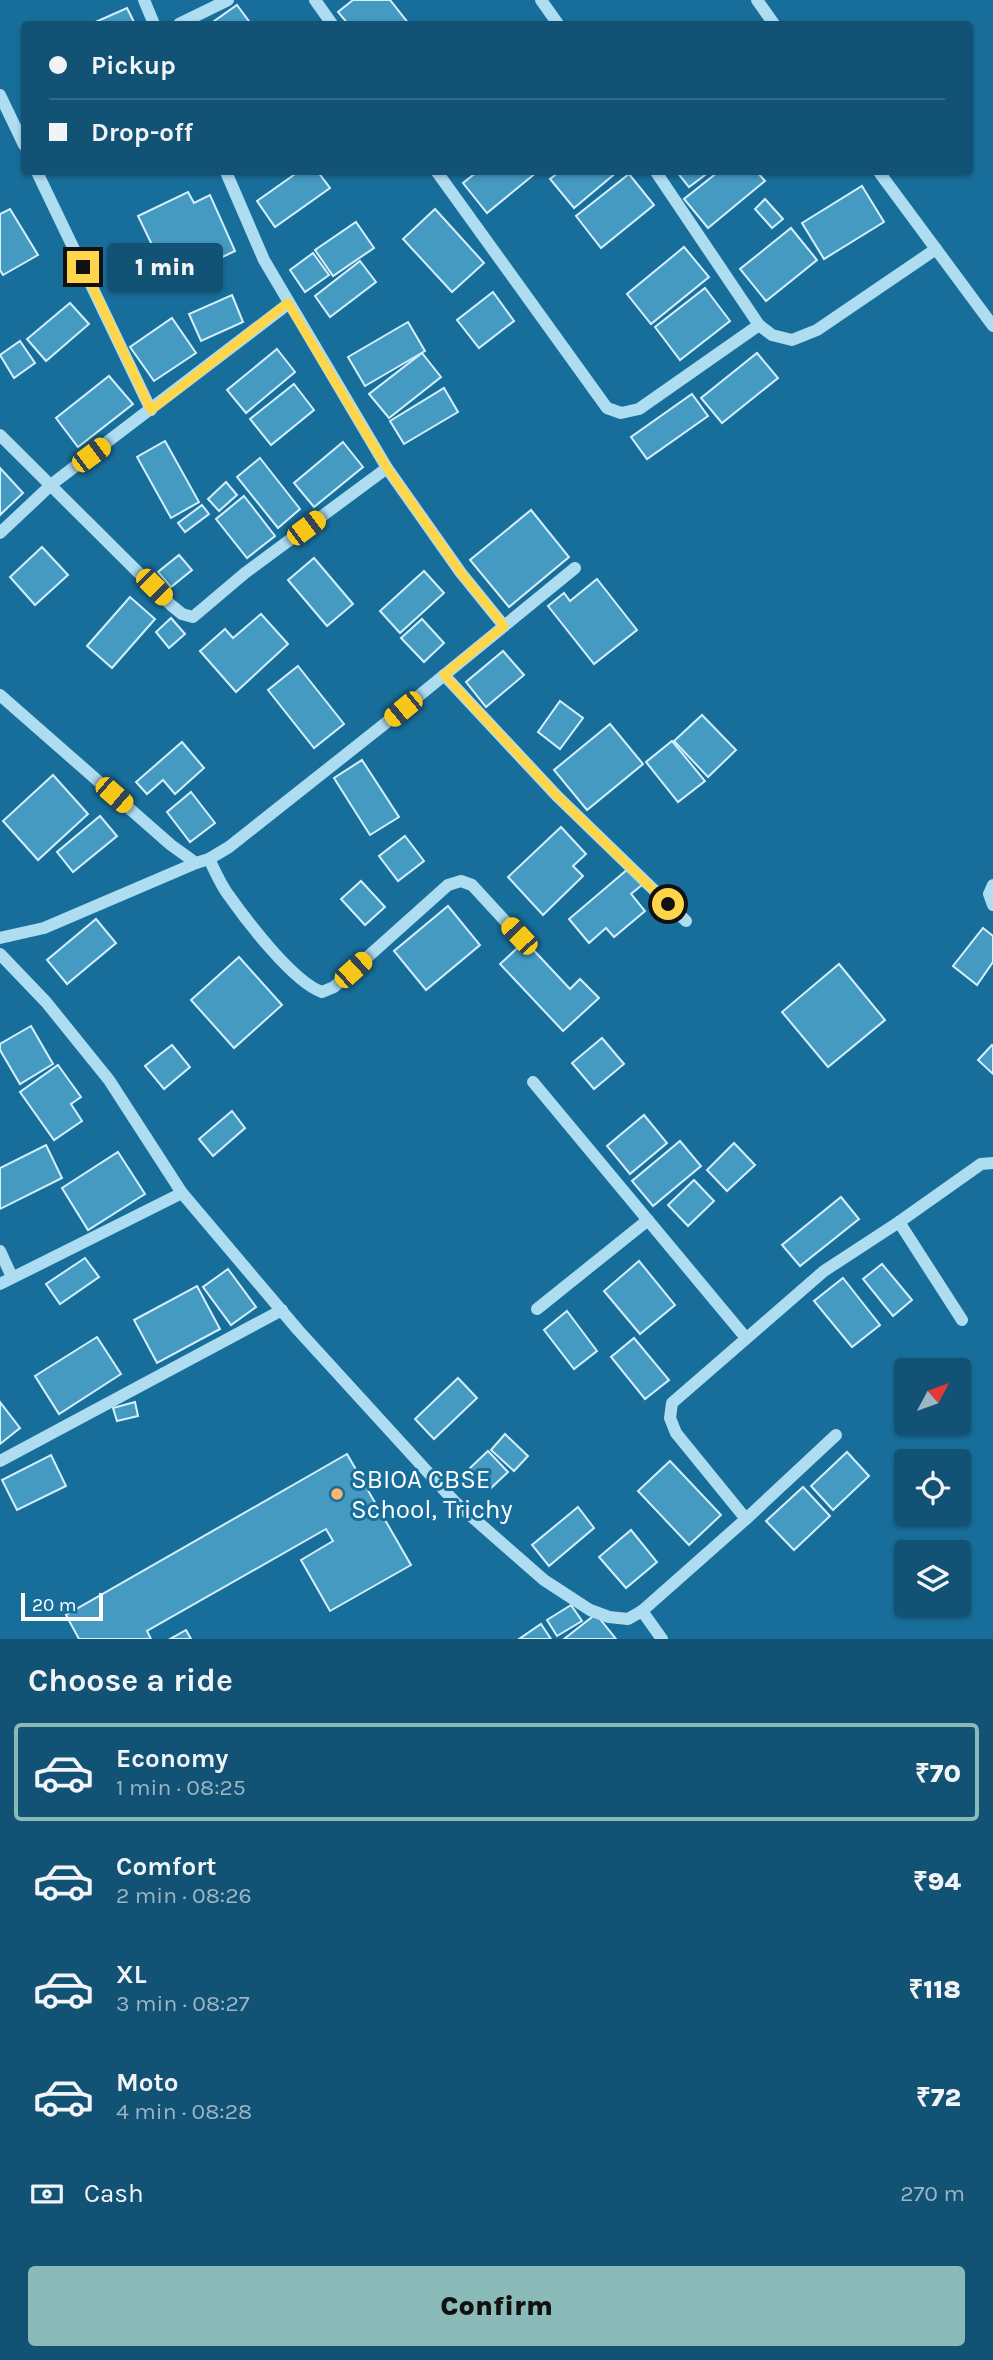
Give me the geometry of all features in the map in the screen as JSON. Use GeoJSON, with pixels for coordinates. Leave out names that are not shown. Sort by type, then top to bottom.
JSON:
{"type":"FeatureCollection","features":[{"type":"Feature","properties":{"kind":"street"},"geometry":{"type":"LineString","coordinates":[[144,0],[153,21]]}},
{"type":"Feature","properties":{"kind":"street"},"geometry":{"type":"LineString","coordinates":[[185,21],[228,0]]}},
{"type":"Feature","properties":{"kind":"street"},"geometry":{"type":"LineString","coordinates":[[315,0],[330,21]]}},
{"type":"Feature","properties":{"kind":"street"},"geometry":{"type":"LineString","coordinates":[[541,0],[556,21]]}},
{"type":"Feature","properties":{"kind":"street"},"geometry":{"type":"LineString","coordinates":[[757,0],[772,21]]}},
{"type":"Feature","properties":{"kind":"street"},"geometry":{"type":"LineString","coordinates":[[0,95],[21,139]]}},
{"type":"Feature","properties":{"kind":"street"},"geometry":{"type":"LineString","coordinates":[[38,175],[151,410]]}},
{"type":"Feature","properties":{"kind":"street"},"geometry":{"type":"LineString","coordinates":[[227,175],[264,260],[387,468],[461,573],[504,626]]}},
{"type":"Feature","properties":{"kind":"street"},"geometry":{"type":"LineString","coordinates":[[439,175],[607,408],[621,413],[639,409],[759,325]]}},
{"type":"Feature","properties":{"kind":"street"},"geometry":{"type":"LineString","coordinates":[[658,175],[759,325],[772,335],[792,340],[817,330],[936,249]]}},
{"type":"Feature","properties":{"kind":"street"},"geometry":{"type":"LineString","coordinates":[[881,175],[993,326]]}},
{"type":"Feature","properties":{"kind":"street"},"geometry":{"type":"LineString","coordinates":[[0,533],[52,484],[288,303]]}},
{"type":"Feature","properties":{"kind":"street"},"geometry":{"type":"LineString","coordinates":[[0,435],[171,605],[182,614],[193,617],[245,573],[387,468]]}},
{"type":"Feature","properties":{"kind":"street"},"geometry":{"type":"LineString","coordinates":[[0,938],[44,928],[203,861],[250,830],[575,568]]}},
{"type":"Feature","properties":{"kind":"street"},"geometry":{"type":"LineString","coordinates":[[444,675],[557,796],[686,922]]}},
{"type":"Feature","properties":{"kind":"street"},"geometry":{"type":"LineString","coordinates":[[0,695],[171,845],[203,861],[256,930],[310,988],[321,992],[334,987],[448,885],[461,881],[472,885],[519,936]]}},
{"type":"Feature","properties":{"kind":"street"},"geometry":{"type":"LineString","coordinates":[[993,885],[989,894],[993,905]]}},
{"type":"Feature","properties":{"kind":"street"},"geometry":{"type":"LineString","coordinates":[[0,954],[46,1002],[109,1080],[182,1194],[282,1310],[455,1502],[544,1580],[590,1610],[609,1617],[628,1619],[642,1611],[836,1435]]}},
{"type":"Feature","properties":{"kind":"street"},"geometry":{"type":"LineString","coordinates":[[533,1082],[746,1338]]}},
{"type":"Feature","properties":{"kind":"street"},"geometry":{"type":"LineString","coordinates":[[746,1519],[676,1433],[670,1418],[672,1403],[824,1271],[981,1164],[993,1163]]}},
{"type":"Feature","properties":{"kind":"street"},"geometry":{"type":"LineString","coordinates":[[0,1251],[6,1280],[182,1194]]}},
{"type":"Feature","properties":{"kind":"street"},"geometry":{"type":"LineString","coordinates":[[537,1309],[648,1220]]}},
{"type":"Feature","properties":{"kind":"street"},"geometry":{"type":"LineString","coordinates":[[899,1222],[962,1320]]}},
{"type":"Feature","properties":{"kind":"street"},"geometry":{"type":"LineString","coordinates":[[0,1461],[282,1310]]}},
{"type":"Feature","properties":{"kind":"street"},"geometry":{"type":"LineString","coordinates":[[642,1611],[662,1639]]}},
{"type":"Feature","properties":{"kind":"building"},"geometry":{"type":"Polygon","coordinates":[[[353,0],[390,0],[407,21],[346,21],[338,12],[353,0]]]}},
{"type":"Feature","properties":{"kind":"building"},"geometry":{"type":"Polygon","coordinates":[[[237,5],[249,21],[214,21],[237,5]]]}},
{"type":"Feature","properties":{"kind":"building"},"geometry":{"type":"Polygon","coordinates":[[[127,8],[134,21],[98,21],[127,8]]]}},
{"type":"Feature","properties":{"kind":"building"},"geometry":{"type":"Polygon","coordinates":[[[294,175],[320,175],[330,188],[275,227],[257,201],[294,175]]]}},
{"type":"Feature","properties":{"kind":"building"},"geometry":{"type":"Polygon","coordinates":[[[473,175],[533,175],[487,213],[463,183],[473,175]]]}},
{"type":"Feature","properties":{"kind":"building"},"geometry":{"type":"Polygon","coordinates":[[[555,175],[613,175],[574,208],[550,179],[555,175]]]}},
{"type":"Feature","properties":{"kind":"building"},"geometry":{"type":"Polygon","coordinates":[[[628,175],[654,205],[601,248],[576,216],[628,175]]]}},
{"type":"Feature","properties":{"kind":"building"},"geometry":{"type":"Polygon","coordinates":[[[679,175],[705,175],[689,187],[679,175]]]}},
{"type":"Feature","properties":{"kind":"building"},"geometry":{"type":"Polygon","coordinates":[[[714,175],[760,175],[765,181],[708,228],[684,199],[714,175]]]}},
{"type":"Feature","properties":{"kind":"building"},"geometry":{"type":"Polygon","coordinates":[[[862,186],[884,222],[824,259],[802,223],[862,186]]]}},
{"type":"Feature","properties":{"kind":"building"},"geometry":{"type":"Polygon","coordinates":[[[188,192],[194,203],[210,195],[235,251],[170,282],[138,216],[188,192]]]}},
{"type":"Feature","properties":{"kind":"building"},"geometry":{"type":"Polygon","coordinates":[[[765,199],[783,219],[772,228],[755,209],[765,199]]]}},
{"type":"Feature","properties":{"kind":"building"},"geometry":{"type":"Polygon","coordinates":[[[10,209],[38,255],[3,275],[0,270],[0,214],[10,209]]]}},
{"type":"Feature","properties":{"kind":"building"},"geometry":{"type":"Polygon","coordinates":[[[435,209],[484,263],[452,292],[403,239],[435,209]]]}},
{"type":"Feature","properties":{"kind":"building"},"geometry":{"type":"Polygon","coordinates":[[[356,222],[374,248],[333,276],[315,250],[356,222]]]}},
{"type":"Feature","properties":{"kind":"building"},"geometry":{"type":"Polygon","coordinates":[[[791,228],[817,260],[766,301],[740,269],[791,228]]]}},
{"type":"Feature","properties":{"kind":"building"},"geometry":{"type":"Polygon","coordinates":[[[684,247],[709,277],[651,324],[627,294],[684,247]]]}},
{"type":"Feature","properties":{"kind":"building"},"geometry":{"type":"Polygon","coordinates":[[[313,253],[329,275],[305,292],[290,270],[313,253]]]}},
{"type":"Feature","properties":{"kind":"building"},"geometry":{"type":"Polygon","coordinates":[[[360,261],[376,282],[330,317],[315,296],[360,261]]]}},
{"type":"Feature","properties":{"kind":"building"},"geometry":{"type":"Polygon","coordinates":[[[705,288],[730,321],[680,360],[655,327],[705,288]]]}},
{"type":"Feature","properties":{"kind":"building"},"geometry":{"type":"Polygon","coordinates":[[[493,292],[514,321],[479,348],[457,320],[493,292]]]}},
{"type":"Feature","properties":{"kind":"building"},"geometry":{"type":"Polygon","coordinates":[[[232,295],[243,322],[201,341],[189,314],[232,295]]]}},
{"type":"Feature","properties":{"kind":"building"},"geometry":{"type":"Polygon","coordinates":[[[70,303],[89,324],[46,361],[27,339],[70,303]]]}},
{"type":"Feature","properties":{"kind":"building"},"geometry":{"type":"Polygon","coordinates":[[[172,318],[196,353],[154,381],[130,347],[172,318]]]}},
{"type":"Feature","properties":{"kind":"building"},"geometry":{"type":"Polygon","coordinates":[[[408,322],[425,351],[365,386],[348,357],[408,322]]]}},
{"type":"Feature","properties":{"kind":"building"},"geometry":{"type":"Polygon","coordinates":[[[20,341],[35,363],[14,378],[0,355],[20,341]]]}},
{"type":"Feature","properties":{"kind":"building"},"geometry":{"type":"Polygon","coordinates":[[[277,349],[295,372],[246,413],[227,390],[277,349]]]}},
{"type":"Feature","properties":{"kind":"building"},"geometry":{"type":"Polygon","coordinates":[[[422,353],[441,377],[389,418],[369,394],[422,353]]]}},
{"type":"Feature","properties":{"kind":"building"},"geometry":{"type":"Polygon","coordinates":[[[757,353],[778,378],[722,423],[701,398],[757,353]]]}},
{"type":"Feature","properties":{"kind":"building"},"geometry":{"type":"Polygon","coordinates":[[[109,376],[133,404],[78,447],[56,418],[109,376]]]}},
{"type":"Feature","properties":{"kind":"building"},"geometry":{"type":"Polygon","coordinates":[[[294,384],[314,410],[271,445],[250,419],[294,384]]]}},
{"type":"Feature","properties":{"kind":"building"},"geometry":{"type":"Polygon","coordinates":[[[444,388],[458,412],[404,444],[390,421],[444,388]]]}},
{"type":"Feature","properties":{"kind":"building"},"geometry":{"type":"Polygon","coordinates":[[[692,394],[708,416],[647,459],[631,437],[692,394]]]}},
{"type":"Feature","properties":{"kind":"building"},"geometry":{"type":"Polygon","coordinates":[[[165,441],[199,502],[171,518],[137,457],[165,441]]]}},
{"type":"Feature","properties":{"kind":"building"},"geometry":{"type":"Polygon","coordinates":[[[343,442],[363,467],[314,507],[294,483],[343,442]]]}},
{"type":"Feature","properties":{"kind":"building"},"geometry":{"type":"Polygon","coordinates":[[[260,458],[300,509],[278,528],[237,477],[260,458]]]}},
{"type":"Feature","properties":{"kind":"building"},"geometry":{"type":"Polygon","coordinates":[[[0,468],[23,493],[0,515],[0,468]]]}},
{"type":"Feature","properties":{"kind":"building"},"geometry":{"type":"Polygon","coordinates":[[[226,482],[237,495],[219,511],[208,499],[226,482]]]}},
{"type":"Feature","properties":{"kind":"building"},"geometry":{"type":"Polygon","coordinates":[[[244,496],[275,536],[247,558],[216,519],[244,496]]]}},
{"type":"Feature","properties":{"kind":"building"},"geometry":{"type":"Polygon","coordinates":[[[202,505],[209,514],[185,532],[178,523],[202,505]]]}},
{"type":"Feature","properties":{"kind":"building"},"geometry":{"type":"Polygon","coordinates":[[[531,510],[569,557],[509,607],[470,560],[531,510]]]}},
{"type":"Feature","properties":{"kind":"building"},"geometry":{"type":"Polygon","coordinates":[[[42,547],[68,575],[35,605],[10,577],[42,547]]]}},
{"type":"Feature","properties":{"kind":"building"},"geometry":{"type":"Polygon","coordinates":[[[179,555],[192,570],[171,587],[158,572],[179,555]]]}},
{"type":"Feature","properties":{"kind":"building"},"geometry":{"type":"Polygon","coordinates":[[[314,558],[353,604],[327,626],[288,580],[314,558]]]}},
{"type":"Feature","properties":{"kind":"building"},"geometry":{"type":"Polygon","coordinates":[[[424,571],[444,593],[400,633],[380,611],[424,571]]]}},
{"type":"Feature","properties":{"kind":"building"},"geometry":{"type":"Polygon","coordinates":[[[597,579],[637,630],[594,664],[548,606],[564,593],[570,601],[597,579]]]}},
{"type":"Feature","properties":{"kind":"building"},"geometry":{"type":"Polygon","coordinates":[[[130,597],[155,619],[112,668],[87,646],[130,597]]]}},
{"type":"Feature","properties":{"kind":"building"},"geometry":{"type":"Polygon","coordinates":[[[261,614],[288,644],[236,692],[200,651],[225,629],[233,638],[261,614]]]}},
{"type":"Feature","properties":{"kind":"building"},"geometry":{"type":"Polygon","coordinates":[[[171,618],[185,634],[169,648],[156,632],[171,618]]]}},
{"type":"Feature","properties":{"kind":"building"},"geometry":{"type":"Polygon","coordinates":[[[422,619],[444,643],[424,662],[401,638],[422,619]]]}},
{"type":"Feature","properties":{"kind":"building"},"geometry":{"type":"Polygon","coordinates":[[[503,651],[524,675],[486,707],[466,682],[503,651]]]}},
{"type":"Feature","properties":{"kind":"building"},"geometry":{"type":"Polygon","coordinates":[[[298,666],[344,724],[314,748],[268,690],[298,666]]]}},
{"type":"Feature","properties":{"kind":"building"},"geometry":{"type":"Polygon","coordinates":[[[560,701],[583,718],[560,749],[538,732],[560,701]]]}},
{"type":"Feature","properties":{"kind":"building"},"geometry":{"type":"Polygon","coordinates":[[[702,715],[736,750],[708,777],[674,741],[702,715]]]}},
{"type":"Feature","properties":{"kind":"building"},"geometry":{"type":"Polygon","coordinates":[[[610,724],[643,764],[587,810],[554,770],[610,724]]]}},
{"type":"Feature","properties":{"kind":"building"},"geometry":{"type":"Polygon","coordinates":[[[672,741],[705,781],[678,802],[646,762],[672,741]]]}},
{"type":"Feature","properties":{"kind":"building"},"geometry":{"type":"Polygon","coordinates":[[[182,742],[204,768],[175,794],[163,780],[147,794],[136,782],[182,742]]]}},
{"type":"Feature","properties":{"kind":"building"},"geometry":{"type":"Polygon","coordinates":[[[362,760],[399,817],[370,835],[334,778],[362,760]]]}},
{"type":"Feature","properties":{"kind":"building"},"geometry":{"type":"Polygon","coordinates":[[[53,775],[88,814],[38,860],[3,821],[53,775]]]}},
{"type":"Feature","properties":{"kind":"building"},"geometry":{"type":"Polygon","coordinates":[[[191,792],[215,823],[190,842],[167,812],[191,792]]]}},
{"type":"Feature","properties":{"kind":"building"},"geometry":{"type":"Polygon","coordinates":[[[100,816],[117,836],[73,872],[57,852],[100,816]]]}},
{"type":"Feature","properties":{"kind":"building"},"geometry":{"type":"Polygon","coordinates":[[[561,827],[586,854],[573,866],[583,876],[543,915],[508,877],[561,827]]]}},
{"type":"Feature","properties":{"kind":"building"},"geometry":{"type":"Polygon","coordinates":[[[405,836],[424,861],[398,881],[379,856],[405,836]]]}},
{"type":"Feature","properties":{"kind":"building"},"geometry":{"type":"Polygon","coordinates":[[[628,869],[642,885],[631,894],[645,911],[614,937],[606,928],[589,943],[569,919],[628,869]]]}},
{"type":"Feature","properties":{"kind":"building"},"geometry":{"type":"Polygon","coordinates":[[[361,881],[385,907],[365,925],[341,899],[361,881]]]}},
{"type":"Feature","properties":{"kind":"building"},"geometry":{"type":"Polygon","coordinates":[[[448,906],[480,945],[426,990],[394,951],[448,906]]]}},
{"type":"Feature","properties":{"kind":"building"},"geometry":{"type":"Polygon","coordinates":[[[96,919],[116,943],[67,984],[47,960],[96,919]]]}},
{"type":"Feature","properties":{"kind":"building"},"geometry":{"type":"Polygon","coordinates":[[[983,928],[993,936],[993,962],[977,985],[953,966],[983,928]]]}},
{"type":"Feature","properties":{"kind":"building"},"geometry":{"type":"Polygon","coordinates":[[[525,941],[570,989],[580,979],[599,998],[563,1031],[500,964],[525,941]]]}},
{"type":"Feature","properties":{"kind":"building"},"geometry":{"type":"Polygon","coordinates":[[[239,957],[282,1005],[234,1048],[191,1000],[239,957]]]}},
{"type":"Feature","properties":{"kind":"building"},"geometry":{"type":"Polygon","coordinates":[[[839,964],[885,1020],[828,1067],[782,1012],[839,964]]]}},
{"type":"Feature","properties":{"kind":"building"},"geometry":{"type":"Polygon","coordinates":[[[31,1026],[53,1064],[20,1084],[0,1050],[0,1044],[31,1026]]]}},
{"type":"Feature","properties":{"kind":"building"},"geometry":{"type":"Polygon","coordinates":[[[602,1038],[624,1064],[594,1089],[572,1063],[602,1038]]]}},
{"type":"Feature","properties":{"kind":"building"},"geometry":{"type":"Polygon","coordinates":[[[172,1045],[190,1067],[164,1089],[145,1066],[172,1045]]]}},
{"type":"Feature","properties":{"kind":"building"},"geometry":{"type":"Polygon","coordinates":[[[993,1046],[993,1074],[978,1060],[993,1046]]]}},
{"type":"Feature","properties":{"kind":"building"},"geometry":{"type":"Polygon","coordinates":[[[58,1065],[81,1097],[71,1104],[82,1121],[54,1140],[20,1092],[58,1065]]]}},
{"type":"Feature","properties":{"kind":"building"},"geometry":{"type":"Polygon","coordinates":[[[232,1111],[245,1128],[213,1156],[199,1139],[232,1111]]]}},
{"type":"Feature","properties":{"kind":"building"},"geometry":{"type":"Polygon","coordinates":[[[644,1115],[667,1143],[630,1174],[607,1146],[644,1115]]]}},
{"type":"Feature","properties":{"kind":"building"},"geometry":{"type":"Polygon","coordinates":[[[680,1141],[701,1166],[653,1206],[632,1181],[680,1141]]]}},
{"type":"Feature","properties":{"kind":"building"},"geometry":{"type":"Polygon","coordinates":[[[734,1143],[755,1165],[727,1191],[707,1170],[734,1143]]]}},
{"type":"Feature","properties":{"kind":"building"},"geometry":{"type":"Polygon","coordinates":[[[46,1145],[62,1178],[0,1209],[0,1168],[46,1145]]]}},
{"type":"Feature","properties":{"kind":"building"},"geometry":{"type":"Polygon","coordinates":[[[118,1152],[145,1194],[88,1230],[62,1188],[118,1152]]]}},
{"type":"Feature","properties":{"kind":"building"},"geometry":{"type":"Polygon","coordinates":[[[694,1180],[714,1201],[688,1226],[668,1205],[694,1180]]]}},
{"type":"Feature","properties":{"kind":"building"},"geometry":{"type":"Polygon","coordinates":[[[841,1197],[859,1219],[800,1266],[782,1245],[841,1197]]]}},
{"type":"Feature","properties":{"kind":"building"},"geometry":{"type":"Polygon","coordinates":[[[85,1258],[99,1277],[60,1304],[46,1284],[85,1258]]]}},
{"type":"Feature","properties":{"kind":"building"},"geometry":{"type":"Polygon","coordinates":[[[639,1261],[675,1305],[640,1334],[604,1291],[639,1261]]]}},
{"type":"Feature","properties":{"kind":"building"},"geometry":{"type":"Polygon","coordinates":[[[882,1264],[912,1300],[893,1316],[863,1279],[882,1264]]]}},
{"type":"Feature","properties":{"kind":"building"},"geometry":{"type":"Polygon","coordinates":[[[228,1269],[256,1307],[231,1325],[203,1287],[228,1269]]]}},
{"type":"Feature","properties":{"kind":"building"},"geometry":{"type":"Polygon","coordinates":[[[843,1278],[880,1325],[852,1347],[814,1301],[843,1278]]]}},
{"type":"Feature","properties":{"kind":"building"},"geometry":{"type":"Polygon","coordinates":[[[197,1286],[220,1329],[157,1363],[134,1320],[197,1286]]]}},
{"type":"Feature","properties":{"kind":"building"},"geometry":{"type":"Polygon","coordinates":[[[567,1311],[597,1351],[574,1369],[544,1330],[567,1311]]]}},
{"type":"Feature","properties":{"kind":"building"},"geometry":{"type":"Polygon","coordinates":[[[97,1337],[121,1374],[59,1414],[35,1376],[97,1337]]]}},
{"type":"Feature","properties":{"kind":"building"},"geometry":{"type":"Polygon","coordinates":[[[634,1338],[669,1380],[645,1399],[611,1357],[634,1338]]]}},
{"type":"Feature","properties":{"kind":"building"},"geometry":{"type":"Polygon","coordinates":[[[458,1378],[477,1398],[434,1439],[415,1419],[458,1378]]]}},
{"type":"Feature","properties":{"kind":"building"},"geometry":{"type":"Polygon","coordinates":[[[0,1402],[20,1428],[0,1444],[0,1402]]]}},
{"type":"Feature","properties":{"kind":"building"},"geometry":{"type":"Polygon","coordinates":[[[135,1402],[138,1416],[117,1421],[113,1408],[135,1402]]]}},
{"type":"Feature","properties":{"kind":"building"},"geometry":{"type":"Polygon","coordinates":[[[505,1434],[528,1456],[514,1471],[491,1450],[505,1434]]]}},
{"type":"Feature","properties":{"kind":"building"},"geometry":{"type":"Polygon","coordinates":[[[488,1451],[508,1472],[490,1489],[470,1468],[488,1451]]]}},
{"type":"Feature","properties":{"kind":"building"},"geometry":{"type":"Polygon","coordinates":[[[847,1452],[869,1476],[833,1510],[811,1486],[847,1452]]]}},
{"type":"Feature","properties":{"kind":"building"},"geometry":{"type":"Polygon","coordinates":[[[347,1454],[411,1565],[330,1611],[301,1560],[333,1541],[326,1529],[147,1631],[151,1639],[79,1639],[66,1615],[347,1454]]]}},
{"type":"Feature","properties":{"kind":"building"},"geometry":{"type":"Polygon","coordinates":[[[51,1455],[66,1486],[17,1510],[2,1480],[51,1455]]]}},
{"type":"Feature","properties":{"kind":"building"},"geometry":{"type":"Polygon","coordinates":[[[670,1461],[721,1515],[689,1545],[638,1491],[670,1461]]]}},
{"type":"Feature","properties":{"kind":"building"},"geometry":{"type":"Polygon","coordinates":[[[803,1487],[830,1516],[794,1550],[766,1521],[803,1487]]]}},
{"type":"Feature","properties":{"kind":"building"},"geometry":{"type":"Polygon","coordinates":[[[578,1507],[594,1528],[549,1566],[532,1545],[578,1507]]]}},
{"type":"Feature","properties":{"kind":"building"},"geometry":{"type":"Polygon","coordinates":[[[631,1530],[657,1562],[626,1588],[599,1557],[631,1530]]]}},
{"type":"Feature","properties":{"kind":"building"},"geometry":{"type":"Polygon","coordinates":[[[571,1605],[582,1621],[557,1636],[547,1620],[571,1605]]]}},
{"type":"Feature","properties":{"kind":"building"},"geometry":{"type":"Polygon","coordinates":[[[596,1614],[616,1639],[564,1639],[596,1614]]]}},
{"type":"Feature","properties":{"kind":"building"},"geometry":{"type":"Polygon","coordinates":[[[541,1624],[551,1639],[519,1639],[541,1624]]]}},
{"type":"Feature","properties":{"kind":"building"},"geometry":{"type":"Polygon","coordinates":[[[186,1630],[191,1639],[170,1639],[186,1630]]]}},
{"type":"Feature","properties":{"kind":"place","name":"SBIOA CBSE School, Trichy"},"geometry":{"type":"Point","coordinates":[337,1494]}},
{"type":"Feature","properties":{"kind":"route"},"geometry":{"type":"LineString","coordinates":[[83,267],[151,410],[288,303],[387,468],[461,573],[504,626],[444,675],[557,796],[668,904]]}}]}
